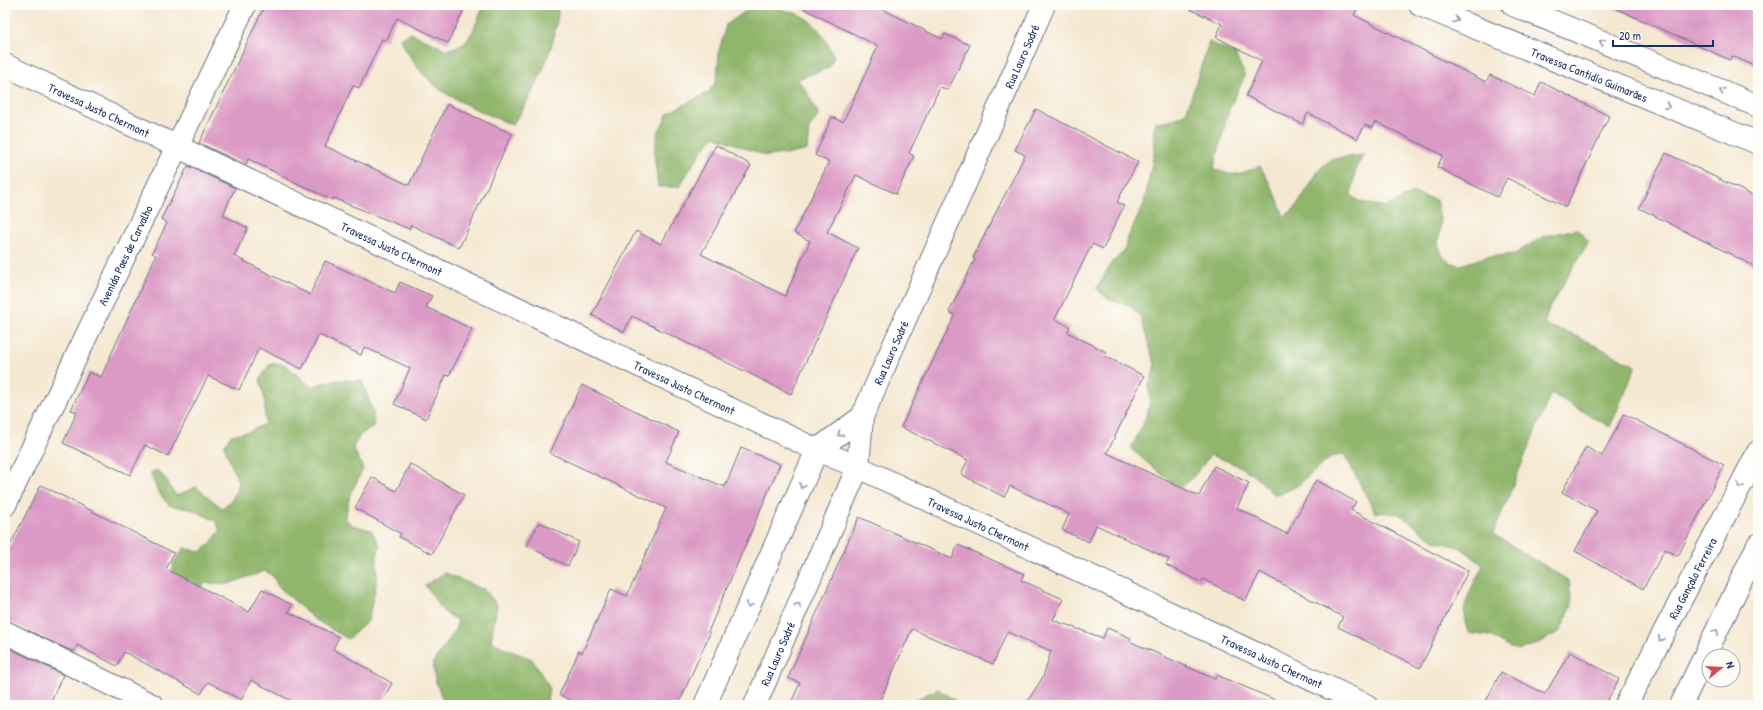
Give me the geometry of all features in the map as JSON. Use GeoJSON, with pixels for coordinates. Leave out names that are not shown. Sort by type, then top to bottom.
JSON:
{"type":"FeatureCollection","features":[{"type":"Feature","properties":{"kind":"street","name":"Avenida Paes de Carvalho"},"geometry":{"type":"LineString","coordinates":[[5,505],[245,5]]}},
{"type":"Feature","properties":{"kind":"street","name":"Rua Lauro Sodré"},"geometry":{"type":"LineString","coordinates":[[755,705],[858,467],[862,417],[1044,5]]}},
{"type":"Feature","properties":{"kind":"street","name":"Travessa Cantidío Guimarães"},"geometry":{"type":"LineString","coordinates":[[1420,5],[1758,143]]}},
{"type":"Feature","properties":{"kind":"street"},"geometry":{"type":"LineString","coordinates":[[1513,5],[1758,106]]}},
{"type":"Feature","properties":{"kind":"street","name":"Travessa Justo Chermont"},"geometry":{"type":"LineString","coordinates":[[5,65],[818,450],[858,467],[1366,705]]}},
{"type":"Feature","properties":{"kind":"street"},"geometry":{"type":"LineString","coordinates":[[705,705],[818,450],[862,417]]}},
{"type":"Feature","properties":{"kind":"street","name":"Rua Gonçalo Ferreira"},"geometry":{"type":"LineString","coordinates":[[1626,705],[1758,452]]}},
{"type":"Feature","properties":{"kind":"street"},"geometry":{"type":"LineString","coordinates":[[1681,705],[1758,545]]}},
{"type":"Feature","properties":{"kind":"street"},"geometry":{"type":"LineString","coordinates":[[5,632],[152,705]]}},
{"type":"Feature","properties":{"kind":"green space"},"geometry":{"type":"Polygon","coordinates":[[[484,5],[558,5],[554,35],[544,68],[529,99],[512,125],[461,102],[446,94],[433,84],[421,72],[410,57],[400,38],[410,33],[447,50],[464,44],[473,31],[484,5]]]}},
{"type":"Feature","properties":{"kind":"green space"},"geometry":{"type":"Polygon","coordinates":[[[753,6],[793,12],[802,16],[819,30],[834,56],[829,68],[797,79],[805,89],[819,115],[809,128],[807,150],[766,156],[714,136],[701,152],[679,187],[658,187],[654,153],[658,133],[668,113],[709,92],[717,80],[719,51],[726,25],[753,6]]]}},
{"type":"Feature","properties":{"kind":"green space"},"geometry":{"type":"Polygon","coordinates":[[[1209,42],[1235,54],[1245,75],[1229,110],[1214,168],[1227,173],[1237,174],[1260,166],[1276,195],[1284,217],[1297,206],[1319,170],[1331,159],[1364,155],[1356,168],[1351,195],[1360,202],[1386,207],[1413,193],[1436,200],[1441,223],[1438,244],[1443,257],[1451,263],[1461,265],[1485,257],[1515,254],[1544,236],[1577,229],[1589,241],[1549,308],[1544,325],[1570,333],[1636,366],[1610,427],[1551,393],[1493,534],[1569,581],[1572,605],[1560,631],[1537,644],[1520,650],[1510,648],[1490,636],[1469,633],[1465,624],[1465,607],[1467,599],[1483,565],[1461,548],[1434,540],[1399,514],[1375,512],[1344,454],[1331,457],[1297,486],[1282,493],[1273,494],[1258,479],[1244,469],[1210,455],[1190,480],[1174,491],[1173,484],[1131,449],[1148,411],[1150,395],[1148,387],[1155,365],[1140,316],[1130,305],[1108,298],[1097,288],[1111,264],[1124,251],[1128,237],[1144,204],[1155,149],[1153,131],[1156,122],[1172,120],[1186,113],[1209,42]]]}},
{"type":"Feature","properties":{"kind":"green space"},"geometry":{"type":"Polygon","coordinates":[[[270,364],[284,364],[312,387],[324,382],[337,380],[362,381],[373,412],[374,427],[361,434],[353,447],[363,469],[350,495],[345,518],[352,525],[371,530],[380,545],[377,555],[377,580],[368,621],[348,639],[314,619],[277,585],[274,577],[265,571],[228,584],[206,583],[190,597],[168,593],[174,563],[184,548],[201,552],[210,544],[220,531],[216,521],[193,510],[169,505],[158,492],[150,473],[157,470],[166,479],[176,496],[196,487],[222,508],[232,500],[239,484],[224,446],[231,435],[248,432],[265,424],[265,400],[260,379],[270,364]]]}},
{"type":"Feature","properties":{"kind":"green space"},"geometry":{"type":"Polygon","coordinates":[[[445,573],[485,590],[497,605],[491,641],[508,650],[532,659],[549,687],[547,702],[544,705],[445,705],[435,680],[433,663],[455,631],[458,620],[443,611],[425,585],[445,573]]]}},
{"type":"Feature","properties":{"kind":"green space"},"geometry":{"type":"Polygon","coordinates":[[[938,689],[961,705],[906,705],[906,704],[938,689]]]}},
{"type":"Feature","properties":{"kind":"building"},"geometry":{"type":"Polygon","coordinates":[[[265,5],[466,5],[448,43],[397,18],[386,41],[382,39],[359,88],[353,86],[325,146],[409,185],[447,104],[512,134],[459,248],[411,225],[409,229],[333,198],[332,200],[248,159],[246,165],[199,143],[265,5]]]}},
{"type":"Feature","properties":{"kind":"building"},"geometry":{"type":"Polygon","coordinates":[[[796,5],[874,5],[942,39],[945,34],[970,45],[948,90],[940,87],[909,153],[914,156],[896,194],[856,175],[827,232],[858,248],[791,394],[632,316],[624,332],[592,315],[636,231],[661,244],[716,145],[751,165],[701,254],[785,296],[810,241],[794,233],[829,162],[815,155],[832,117],[843,122],[878,46],[796,5]]]}},
{"type":"Feature","properties":{"kind":"building"},"geometry":{"type":"Polygon","coordinates":[[[1181,5],[1359,5],[1354,15],[1486,82],[1490,75],[1535,96],[1541,82],[1609,116],[1566,207],[1507,178],[1497,197],[1437,167],[1443,155],[1376,122],[1372,128],[1365,125],[1357,139],[1308,113],[1302,124],[1246,96],[1262,61],[1216,37],[1222,24],[1181,5]]]}},
{"type":"Feature","properties":{"kind":"building"},"geometry":{"type":"Polygon","coordinates":[[[1608,5],[1758,5],[1758,67],[1732,56],[1730,60],[1608,5]]]}},
{"type":"Feature","properties":{"kind":"building"},"geometry":{"type":"Polygon","coordinates":[[[1036,109],[1138,162],[1117,202],[1124,206],[1103,249],[1092,244],[1055,319],[1070,327],[1067,332],[1106,352],[1105,356],[1144,376],[1107,453],[1199,496],[1214,466],[1249,483],[1237,508],[1287,534],[1316,480],[1356,502],[1351,510],[1468,571],[1420,668],[1338,627],[1343,617],[1260,572],[1245,601],[1203,579],[1201,582],[1166,565],[1169,559],[1096,525],[1089,542],[1062,530],[1069,514],[1010,486],[1004,497],[961,474],[968,460],[901,427],[955,315],[949,312],[975,259],[973,258],[1025,155],[1015,150],[1036,109]]]}},
{"type":"Feature","properties":{"kind":"building"},"geometry":{"type":"Polygon","coordinates":[[[1666,153],[1758,198],[1758,268],[1639,208],[1666,153]]]}},
{"type":"Feature","properties":{"kind":"building"},"geometry":{"type":"Polygon","coordinates":[[[188,166],[235,188],[223,215],[248,228],[234,256],[310,295],[325,261],[395,293],[400,282],[432,296],[426,307],[472,329],[449,376],[446,375],[426,419],[394,404],[410,368],[364,347],[361,355],[319,335],[302,369],[259,348],[239,390],[208,376],[168,456],[145,445],[130,475],[63,443],[77,412],[71,410],[89,372],[101,377],[156,255],[152,253],[167,223],[161,219],[188,166]]]}},
{"type":"Feature","properties":{"kind":"building"},"geometry":{"type":"Polygon","coordinates":[[[582,385],[679,432],[666,462],[725,487],[741,448],[780,464],[708,632],[710,633],[678,705],[581,705],[559,695],[579,651],[582,653],[611,589],[627,596],[666,508],[550,453],[582,385]]]}},
{"type":"Feature","properties":{"kind":"building"},"geometry":{"type":"Polygon","coordinates":[[[1624,414],[1724,465],[1678,556],[1665,549],[1643,589],[1575,551],[1597,511],[1562,492],[1586,447],[1602,456],[1624,414]]]}},
{"type":"Feature","properties":{"kind":"building"},"geometry":{"type":"Polygon","coordinates":[[[410,464],[464,495],[432,554],[399,537],[401,534],[355,508],[372,477],[396,491],[410,464]]]}},
{"type":"Feature","properties":{"kind":"building"},"geometry":{"type":"Polygon","coordinates":[[[41,485],[174,553],[166,569],[249,612],[262,589],[292,605],[288,612],[339,637],[333,649],[392,683],[380,705],[299,705],[251,680],[241,700],[208,682],[201,694],[124,652],[117,666],[77,645],[74,652],[5,620],[5,555],[41,485]]]}},
{"type":"Feature","properties":{"kind":"building"},"geometry":{"type":"Polygon","coordinates":[[[859,517],[952,559],[958,545],[1024,574],[1021,580],[1063,599],[1053,620],[1103,638],[1107,628],[1131,638],[1129,641],[1215,679],[1217,675],[1287,705],[1025,705],[1043,677],[1051,651],[1007,632],[993,664],[912,629],[878,705],[790,705],[800,683],[788,678],[859,517]]]}},
{"type":"Feature","properties":{"kind":"building"},"geometry":{"type":"Polygon","coordinates":[[[539,522],[579,542],[568,566],[527,546],[539,522]]]}},
{"type":"Feature","properties":{"kind":"building"},"geometry":{"type":"Polygon","coordinates":[[[5,646],[63,675],[49,705],[5,705],[5,646]]]}},
{"type":"Feature","properties":{"kind":"building"},"geometry":{"type":"Polygon","coordinates":[[[1570,652],[1619,679],[1605,705],[1484,705],[1501,672],[1545,694],[1570,652]]]}}]}
